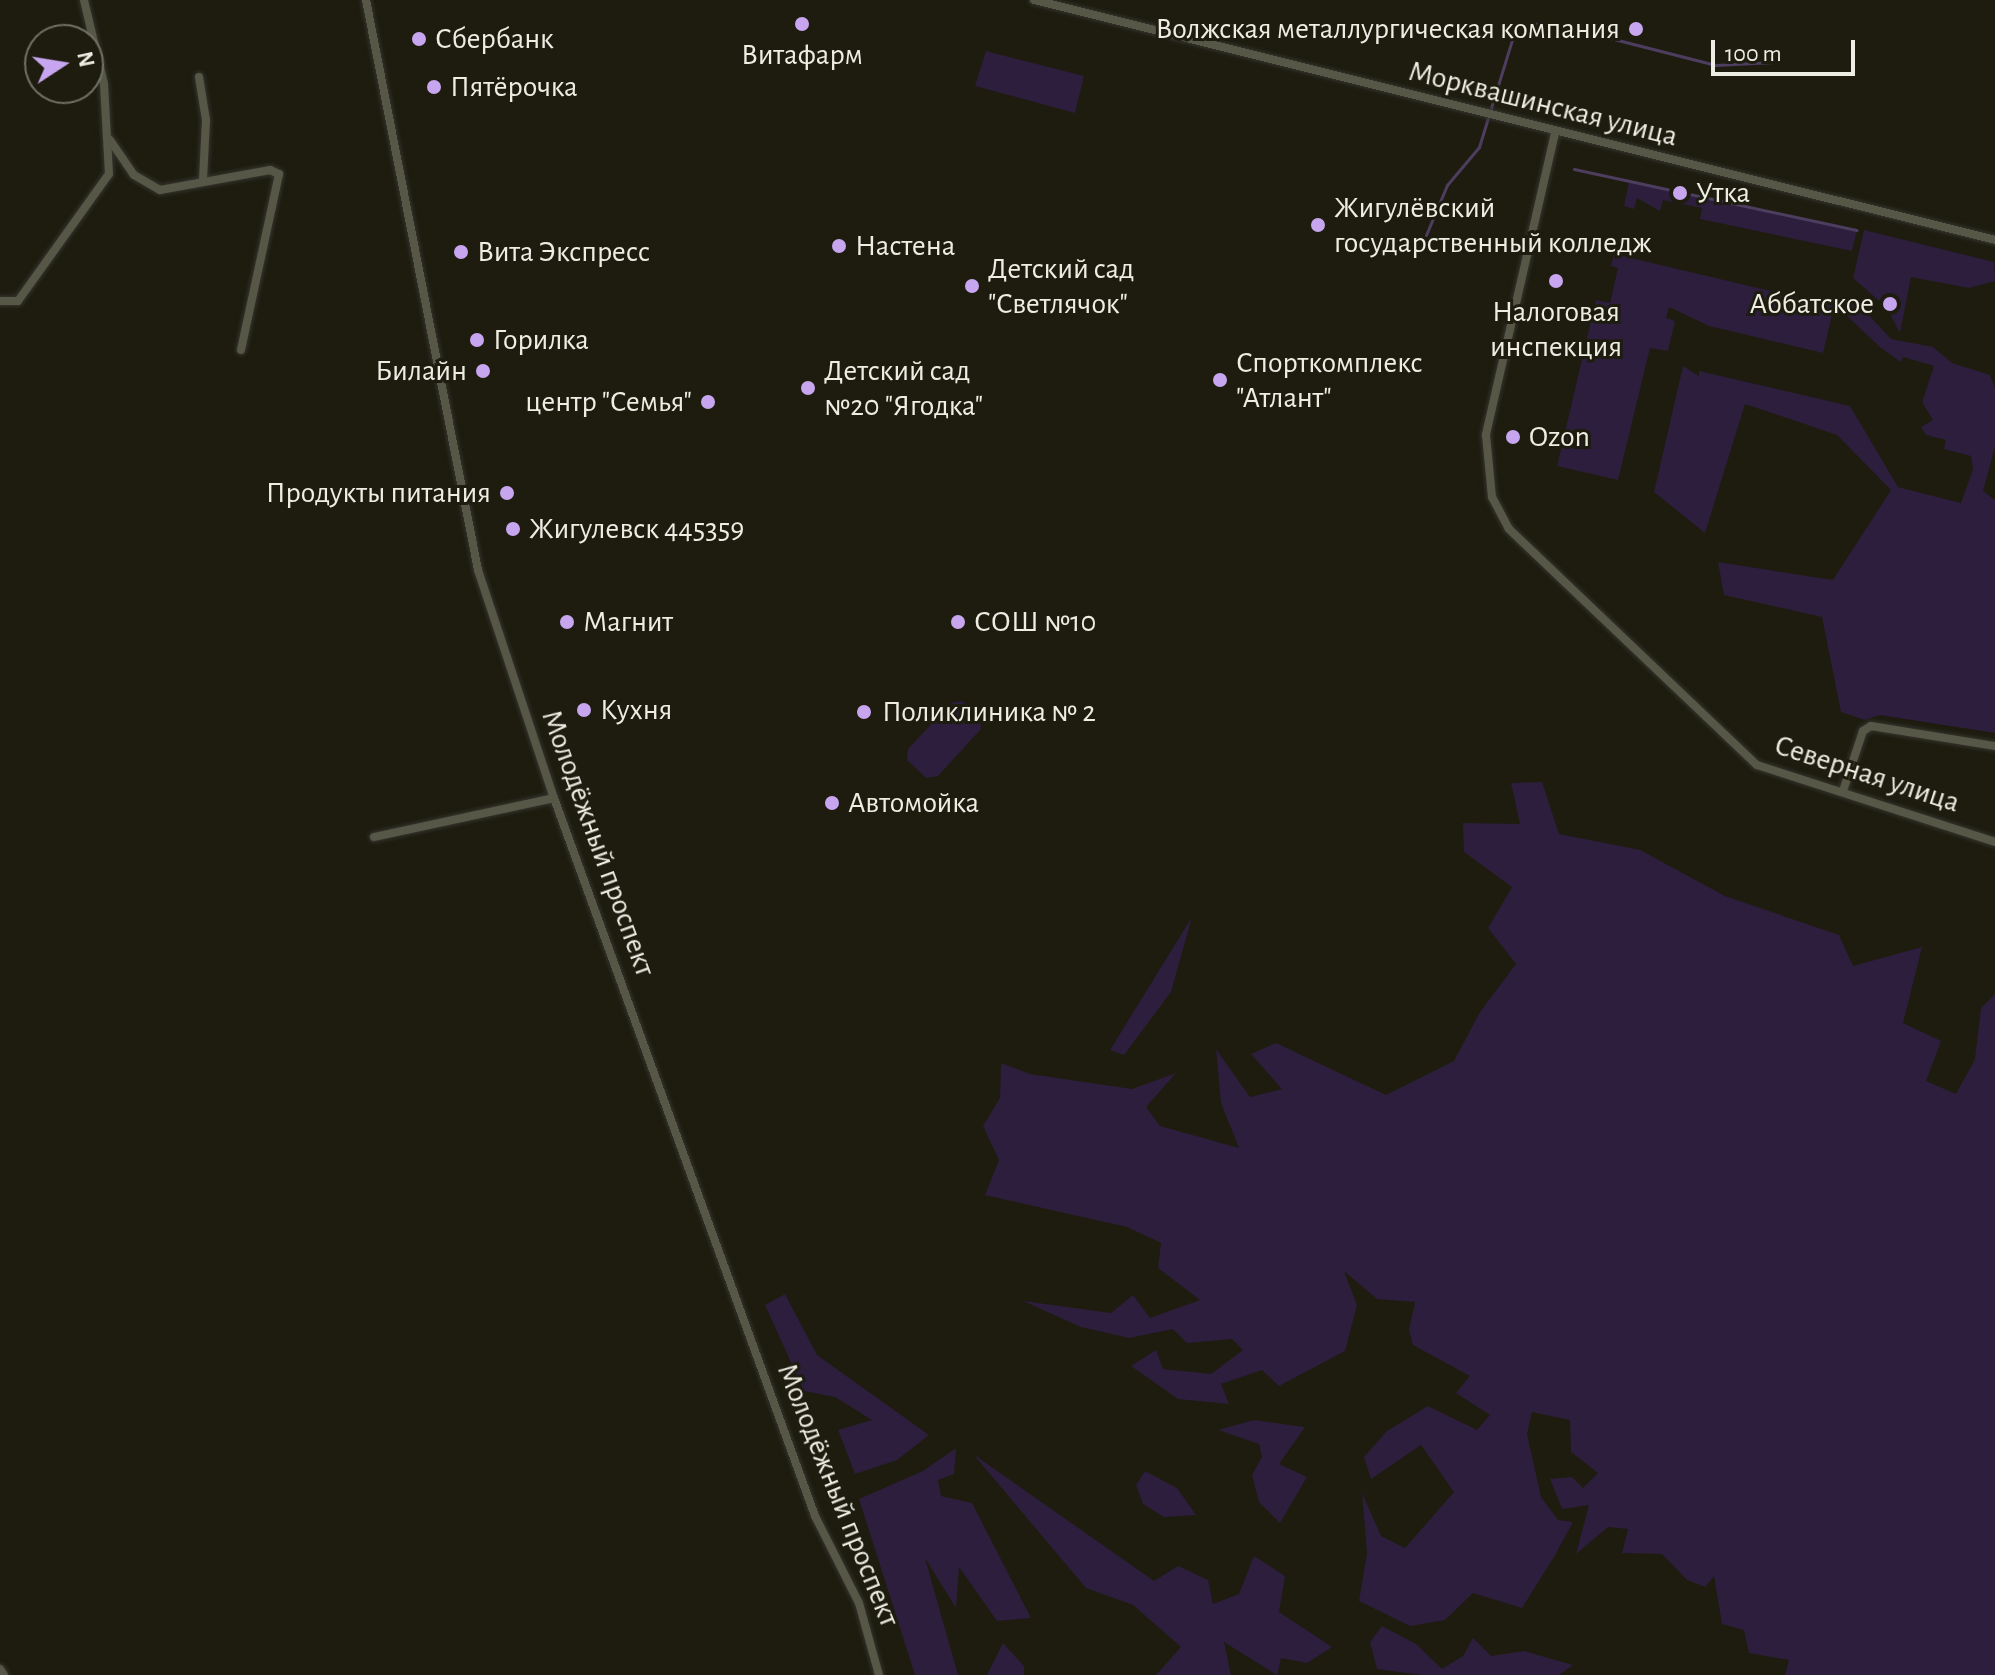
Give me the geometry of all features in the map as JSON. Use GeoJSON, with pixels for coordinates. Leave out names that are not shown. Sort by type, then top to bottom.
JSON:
{"type":"FeatureCollection","features":[{"type":"Feature","properties":{"kind":"street"},"geometry":{"type":"LineString","coordinates":[[0,301],[18,301],[109,174],[110,140],[84,0]]}},
{"type":"Feature","properties":{"kind":"street","name":"Молодёжный проспект"},"geometry":{"type":"LineString","coordinates":[[366,0],[472,548],[554,798],[810,1503],[859,1603],[879,1675]]}},
{"type":"Feature","properties":{"kind":"street","name":"Морквашинская улица"},"geometry":{"type":"LineString","coordinates":[[1034,0],[1555,133],[1995,240]]}},
{"type":"Feature","properties":{"kind":"street"},"geometry":{"type":"LineString","coordinates":[[199,77],[206,120],[203,180]]}},
{"type":"Feature","properties":{"kind":"street","name":"Северная улица"},"geometry":{"type":"LineString","coordinates":[[1555,133],[1486,435],[1488,480],[1509,529],[1757,765],[1995,842]]}},
{"type":"Feature","properties":{"kind":"street"},"geometry":{"type":"LineString","coordinates":[[110,140],[134,175],[160,190],[270,170],[279,174],[241,350]]}},
{"type":"Feature","properties":{"kind":"street"},"geometry":{"type":"LineString","coordinates":[[1843,791],[1863,731],[1871,726],[1995,746]]}},
{"type":"Feature","properties":{"kind":"street"},"geometry":{"type":"LineString","coordinates":[[374,837],[554,798]]}},
{"type":"Feature","properties":{"kind":"street"},"geometry":{"type":"LineString","coordinates":[[0,1669],[4,1675]]}},
{"type":"Feature","properties":{"kind":"shaded area"},"geometry":{"type":"Polygon","coordinates":[[[986,51],[1084,76],[1075,113],[975,86],[986,51]]]}},
{"type":"Feature","properties":{"kind":"shaded area"},"geometry":{"type":"Polygon","coordinates":[[[1629,182],[1857,230],[1852,251],[1700,219],[1702,208],[1663,200],[1660,211],[1637,198],[1634,209],[1624,206],[1629,182]]]}},
{"type":"Feature","properties":{"kind":"shaded area"},"geometry":{"type":"Polygon","coordinates":[[[1864,230],[1994,262],[1995,281],[1969,288],[1911,277],[1900,333],[1889,312],[1891,303],[1878,300],[1853,278],[1864,230]]]}},
{"type":"Feature","properties":{"kind":"shaded area"},"geometry":{"type":"Polygon","coordinates":[[[1614,254],[1834,306],[1823,353],[1709,326],[1669,307],[1666,318],[1675,321],[1668,351],[1650,348],[1618,480],[1557,466],[1596,300],[1610,303],[1618,268],[1611,266],[1614,254]]]}},
{"type":"Feature","properties":{"kind":"shaded area"},"geometry":{"type":"Polygon","coordinates":[[[1855,300],[1891,339],[1933,347],[1952,363],[1990,375],[1995,388],[1995,447],[1983,491],[1995,500],[1995,733],[1880,715],[1865,720],[1841,712],[1822,617],[1724,595],[1718,562],[1833,580],[1891,490],[1837,435],[1745,404],[1705,533],[1654,492],[1683,366],[1699,376],[1699,371],[1850,406],[1898,487],[1961,503],[1973,469],[1971,456],[1944,449],[1946,440],[1926,435],[1921,427],[1933,420],[1922,402],[1934,366],[1903,357],[1901,362],[1881,348],[1847,316],[1849,301],[1855,300]]]}},
{"type":"Feature","properties":{"kind":"shaded area"},"geometry":{"type":"Polygon","coordinates":[[[962,701],[980,718],[981,729],[938,776],[926,778],[907,760],[908,749],[951,703],[962,701]]]}},
{"type":"Feature","properties":{"kind":"shaded area"},"geometry":{"type":"Polygon","coordinates":[[[1542,782],[1559,834],[1640,850],[1725,896],[1839,935],[1853,966],[1922,947],[1903,1023],[1941,1041],[1926,1081],[1956,1094],[1975,1059],[1981,1008],[1995,994],[1995,1675],[1785,1675],[1789,1660],[1749,1653],[1744,1630],[1722,1624],[1714,1576],[1705,1587],[1687,1580],[1662,1554],[1622,1553],[1628,1529],[1608,1527],[1576,1554],[1589,1505],[1562,1509],[1550,1479],[1572,1477],[1583,1488],[1598,1473],[1571,1452],[1570,1420],[1532,1412],[1527,1434],[1541,1497],[1558,1520],[1573,1522],[1554,1557],[1522,1608],[1473,1593],[1445,1620],[1410,1626],[1359,1601],[1367,1553],[1362,1493],[1381,1536],[1405,1548],[1454,1492],[1421,1445],[1371,1479],[1364,1457],[1387,1431],[1428,1406],[1477,1430],[1490,1415],[1456,1393],[1470,1376],[1413,1345],[1409,1330],[1415,1302],[1377,1299],[1344,1271],[1357,1305],[1345,1351],[1279,1386],[1262,1370],[1221,1384],[1229,1404],[1178,1399],[1131,1366],[1156,1350],[1163,1369],[1211,1374],[1243,1350],[1232,1339],[1187,1343],[1173,1329],[1129,1338],[1081,1327],[1023,1301],[1111,1313],[1133,1295],[1150,1318],[1200,1300],[1158,1268],[1161,1243],[1127,1227],[985,1195],[999,1160],[983,1126],[1000,1098],[1001,1063],[1030,1074],[1132,1089],[1176,1073],[1146,1107],[1160,1126],[1239,1148],[1221,1103],[1216,1049],[1250,1097],[1282,1089],[1251,1054],[1276,1043],[1386,1095],[1454,1061],[1480,1012],[1516,964],[1488,928],[1512,887],[1464,852],[1463,823],[1520,824],[1511,783],[1542,782]]]}},
{"type":"Feature","properties":{"kind":"shaded area"},"geometry":{"type":"Polygon","coordinates":[[[1192,917],[1171,992],[1124,1055],[1110,1050],[1192,917]]]}},
{"type":"Feature","properties":{"kind":"shaded area"},"geometry":{"type":"Polygon","coordinates":[[[785,1294],[817,1355],[929,1435],[897,1460],[855,1474],[838,1430],[872,1420],[835,1397],[804,1391],[765,1305],[785,1294]]]}},
{"type":"Feature","properties":{"kind":"shaded area"},"geometry":{"type":"Polygon","coordinates":[[[1254,1420],[1305,1427],[1279,1464],[1307,1477],[1280,1523],[1259,1502],[1252,1475],[1262,1457],[1259,1444],[1218,1430],[1254,1420]]]}},
{"type":"Feature","properties":{"kind":"shaded area"},"geometry":{"type":"Polygon","coordinates":[[[956,1448],[954,1474],[938,1480],[941,1496],[972,1503],[1031,1618],[997,1621],[959,1567],[956,1608],[925,1558],[958,1675],[915,1675],[859,1499],[923,1471],[956,1448]]]}},
{"type":"Feature","properties":{"kind":"shaded area"},"geometry":{"type":"Polygon","coordinates":[[[973,1454],[1154,1581],[1178,1566],[1208,1580],[1213,1604],[1239,1594],[1254,1556],[1285,1576],[1279,1612],[1332,1647],[1307,1663],[1281,1658],[1277,1675],[1224,1642],[1231,1675],[1156,1675],[1181,1647],[1133,1605],[1086,1588],[973,1454]]]}},
{"type":"Feature","properties":{"kind":"shaded area"},"geometry":{"type":"Polygon","coordinates":[[[1145,1471],[1177,1488],[1196,1515],[1164,1517],[1143,1504],[1136,1485],[1145,1471]]]}},
{"type":"Feature","properties":{"kind":"shaded area"},"geometry":{"type":"Polygon","coordinates":[[[1382,1626],[1416,1644],[1442,1669],[1463,1656],[1473,1638],[1491,1656],[1524,1651],[1573,1665],[1559,1675],[1422,1675],[1377,1669],[1370,1642],[1382,1626]]]}},
{"type":"Feature","properties":{"kind":"shaded area"},"geometry":{"type":"Polygon","coordinates":[[[1003,1643],[1024,1666],[1024,1675],[987,1675],[1003,1643]]]}},
{"type":"Feature","properties":{"kind":"waterway"},"geometry":{"type":"LineString","coordinates":[[1426,235],[1447,185],[1479,147],[1516,27],[1547,22],[1716,65],[1773,62]]}},
{"type":"Feature","properties":{"kind":"waterway"},"geometry":{"type":"LineString","coordinates":[[1574,169],[1857,230]]}},
{"type":"Feature","properties":{"kind":"place","name":"Витафарм"},"geometry":{"type":"Point","coordinates":[802,24]}},
{"type":"Feature","properties":{"kind":"place","name":"Волжская металлургическая компания"},"geometry":{"type":"Point","coordinates":[1636,29]}},
{"type":"Feature","properties":{"kind":"place","name":"Сбербанк"},"geometry":{"type":"Point","coordinates":[419,39]}},
{"type":"Feature","properties":{"kind":"place","name":"Пятёрочка"},"geometry":{"type":"Point","coordinates":[434,87]}},
{"type":"Feature","properties":{"kind":"place","name":"Утка"},"geometry":{"type":"Point","coordinates":[1680,193]}},
{"type":"Feature","properties":{"kind":"place","name":"Жигулёвский государственный колледж"},"geometry":{"type":"Point","coordinates":[1318,225]}},
{"type":"Feature","properties":{"kind":"place","name":"Настена"},"geometry":{"type":"Point","coordinates":[839,246]}},
{"type":"Feature","properties":{"kind":"place","name":"Вита Экспресс"},"geometry":{"type":"Point","coordinates":[461,252]}},
{"type":"Feature","properties":{"kind":"place","name":"Налоговая инспекция"},"geometry":{"type":"Point","coordinates":[1556,281]}},
{"type":"Feature","properties":{"kind":"place","name":"Детский сад \"Светлячок\""},"geometry":{"type":"Point","coordinates":[972,286]}},
{"type":"Feature","properties":{"kind":"place","name":"Аббатское"},"geometry":{"type":"Point","coordinates":[1890,304]}},
{"type":"Feature","properties":{"kind":"place","name":"Горилка"},"geometry":{"type":"Point","coordinates":[477,340]}},
{"type":"Feature","properties":{"kind":"place","name":"Билайн"},"geometry":{"type":"Point","coordinates":[483,371]}},
{"type":"Feature","properties":{"kind":"place","name":"Спорткомплекс \"Атлант\""},"geometry":{"type":"Point","coordinates":[1220,380]}},
{"type":"Feature","properties":{"kind":"place","name":"Детский сад №20 \"Ягодка\""},"geometry":{"type":"Point","coordinates":[808,388]}},
{"type":"Feature","properties":{"kind":"place","name":"центр \"Семья\""},"geometry":{"type":"Point","coordinates":[708,402]}},
{"type":"Feature","properties":{"kind":"place","name":"Ozon"},"geometry":{"type":"Point","coordinates":[1513,437]}},
{"type":"Feature","properties":{"kind":"place","name":"Продукты питания"},"geometry":{"type":"Point","coordinates":[507,493]}},
{"type":"Feature","properties":{"kind":"place","name":"Жигулевск 445359"},"geometry":{"type":"Point","coordinates":[513,529]}},
{"type":"Feature","properties":{"kind":"place","name":"Магнит"},"geometry":{"type":"Point","coordinates":[567,622]}},
{"type":"Feature","properties":{"kind":"place","name":"СОШ №10"},"geometry":{"type":"Point","coordinates":[958,622]}},
{"type":"Feature","properties":{"kind":"place","name":"Кухня"},"geometry":{"type":"Point","coordinates":[584,710]}},
{"type":"Feature","properties":{"kind":"place","name":"Поликлиника № 2"},"geometry":{"type":"Point","coordinates":[864,712]}},
{"type":"Feature","properties":{"kind":"place","name":"Автомойка"},"geometry":{"type":"Point","coordinates":[832,803]}}]}
